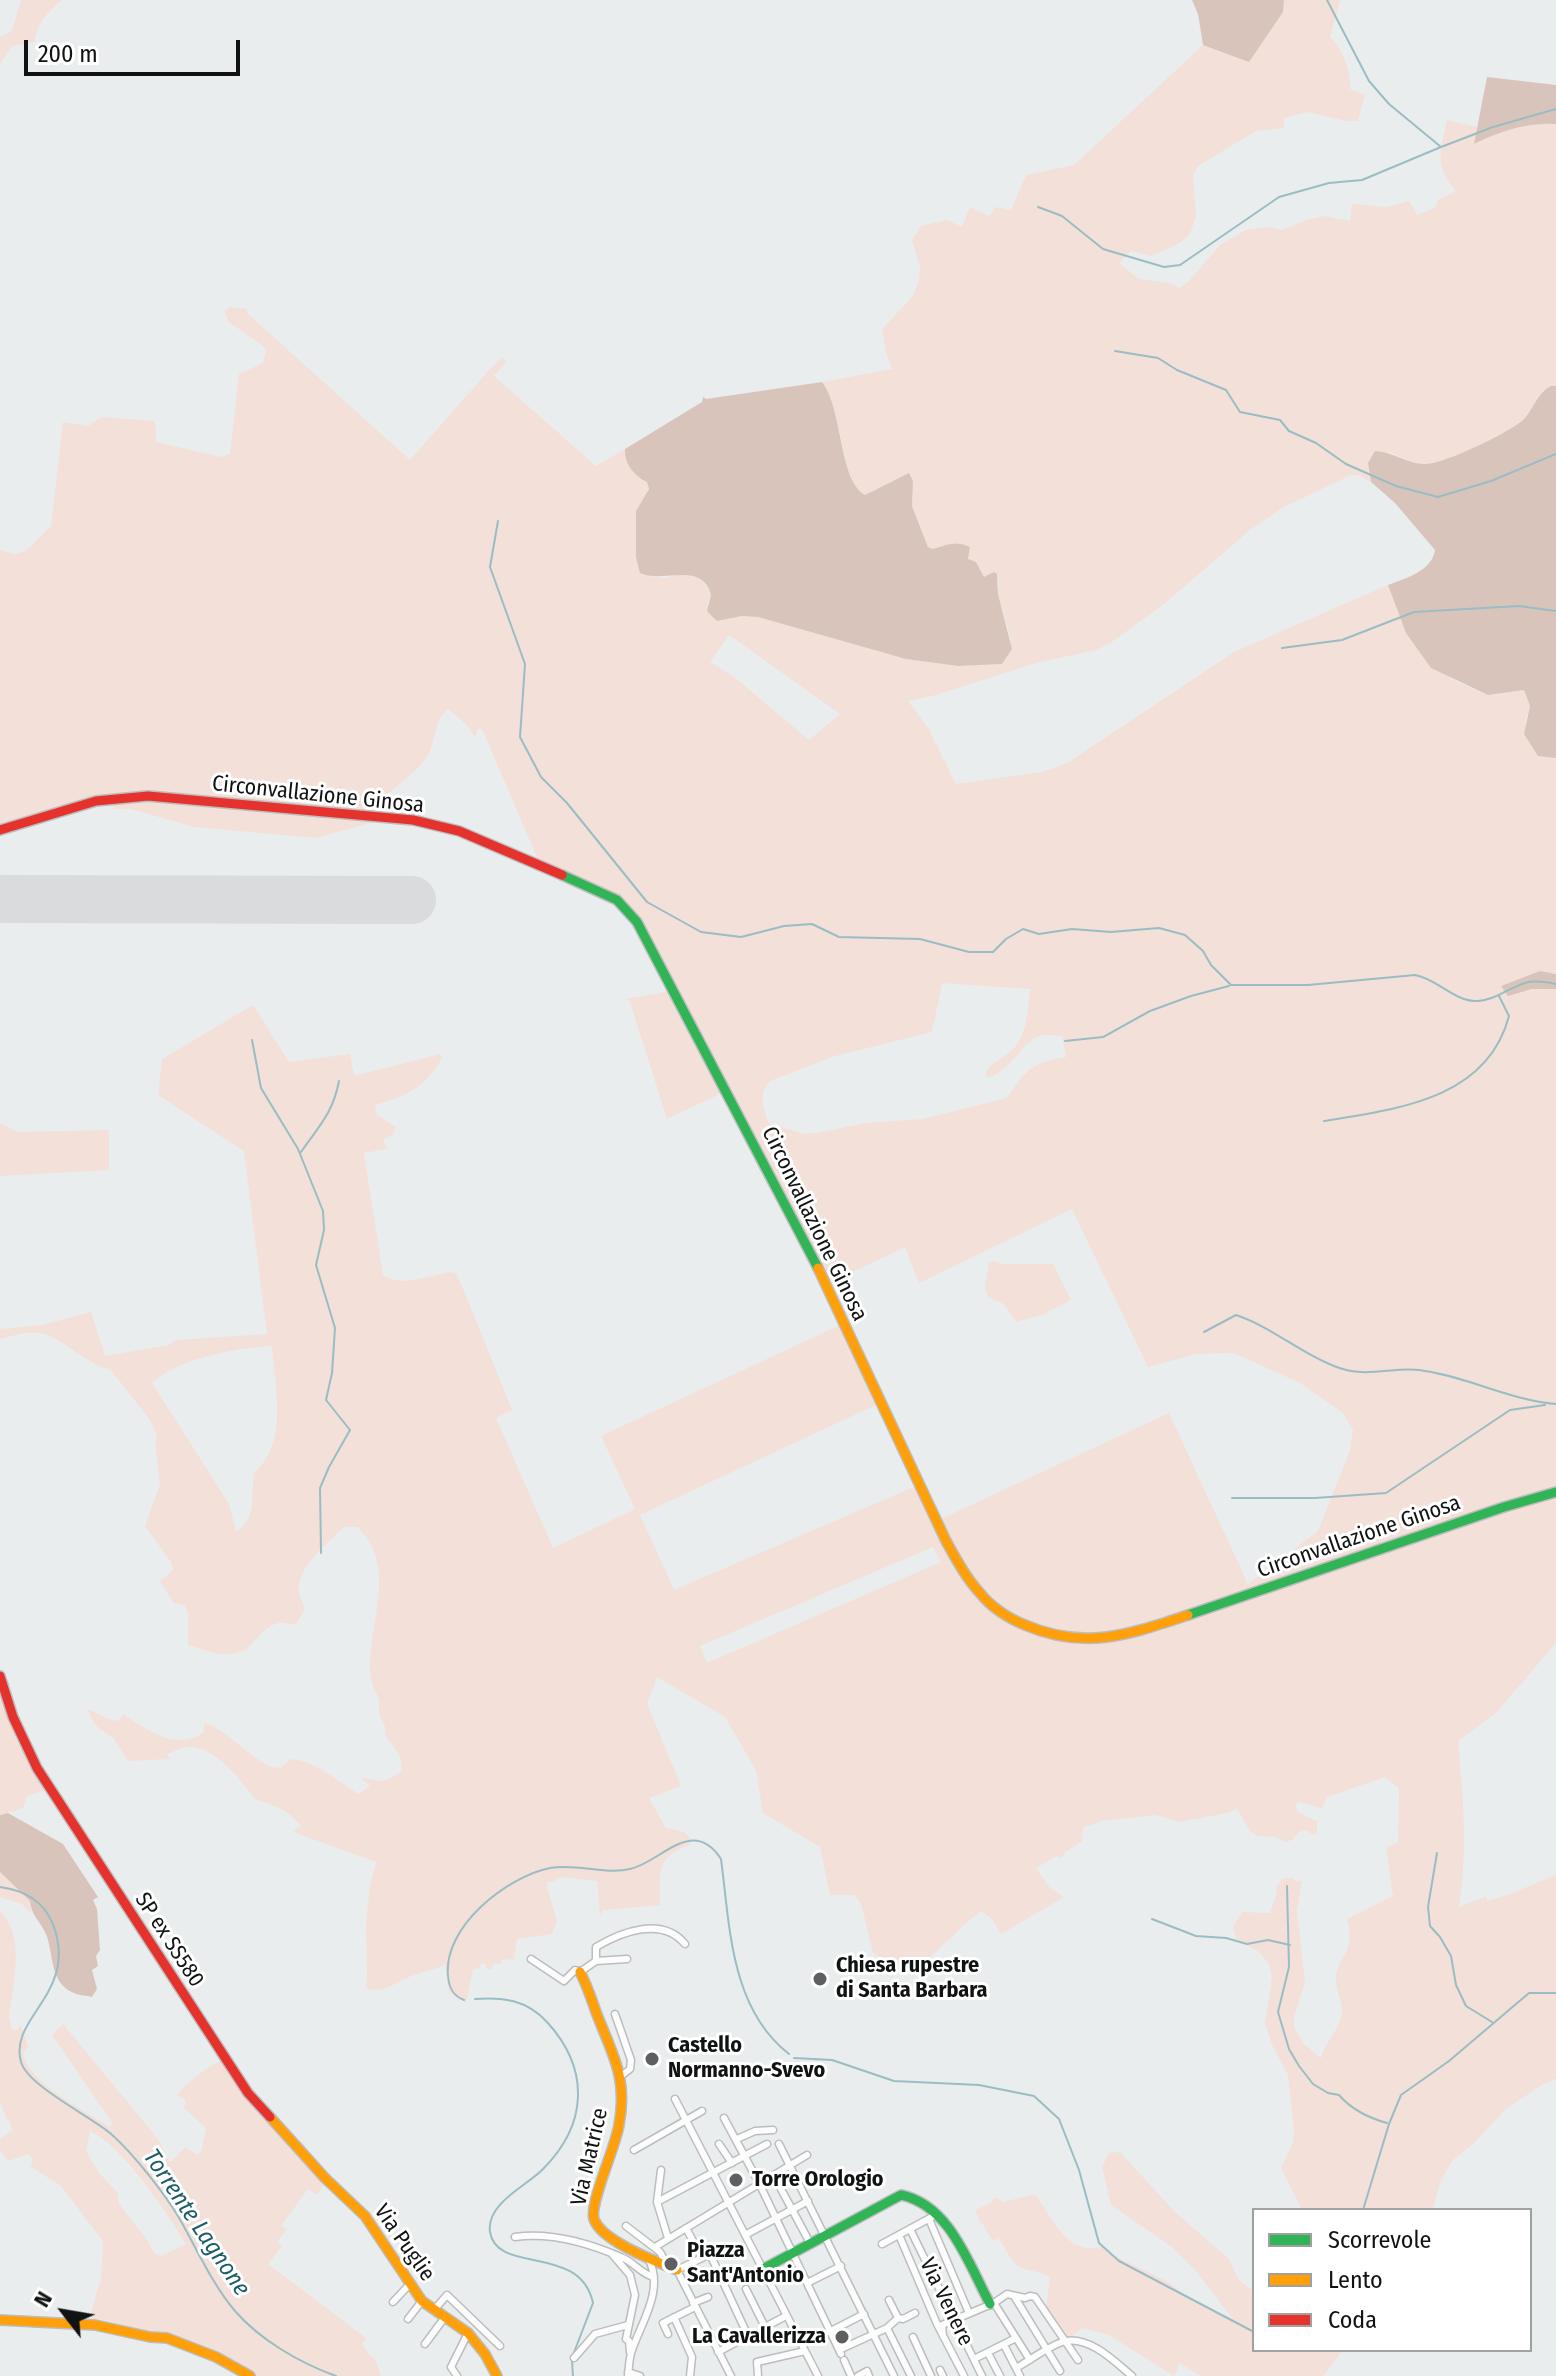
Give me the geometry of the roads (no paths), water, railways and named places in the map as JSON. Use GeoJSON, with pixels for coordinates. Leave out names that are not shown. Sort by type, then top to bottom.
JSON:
{"type":"FeatureCollection","features":[{"type":"Feature","properties":{"kind":"main road","name":"Circonvallazione Ginosa"},"geometry":{"type":"LineString","coordinates":[[0,830],[96,801],[148,796],[413,820],[459,831],[617,900],[637,922],[793,1217],[946,1541],[966,1576],[989,1603],[1014,1619],[1042,1631],[1075,1639],[1137,1632],[1556,1492]]}},
{"type":"Feature","properties":{"kind":"main road","name":"SP ex SS580"},"geometry":{"type":"LineString","coordinates":[[0,1676],[13,1717],[37,1768],[248,2093],[346,2199]]}},
{"type":"Feature","properties":{"kind":"main road","name":"Via Matrice"},"geometry":{"type":"LineString","coordinates":[[580,1972],[621,2076],[620,2120],[609,2165],[594,2206],[594,2220],[604,2234],[671,2267]]}},
{"type":"Feature","properties":{"kind":"main road"},"geometry":{"type":"LineString","coordinates":[[763,2269],[901,2195],[915,2197],[939,2214],[992,2303]]}},
{"type":"Feature","properties":{"kind":"main road","name":"Via Puglie"},"geometry":{"type":"LineString","coordinates":[[346,2199],[377,2231],[422,2301],[468,2333],[497,2376]]}},
{"type":"Feature","properties":{"kind":"main road"},"geometry":{"type":"LineString","coordinates":[[0,2320],[95,2325],[167,2338],[250,2376]]}},
{"type":"Feature","properties":{"kind":"street"},"geometry":{"type":"LineString","coordinates":[[596,1961],[596,1947],[625,1932],[652,1928],[672,1933],[685,1944]]}},
{"type":"Feature","properties":{"kind":"street"},"geometry":{"type":"LineString","coordinates":[[531,1959],[564,1981],[575,1970],[580,1972],[596,1961],[627,1959]]}},
{"type":"Feature","properties":{"kind":"street"},"geometry":{"type":"LineString","coordinates":[[615,2014],[631,2060],[630,2069],[621,2076]]}},
{"type":"Feature","properties":{"kind":"street"},"geometry":{"type":"LineString","coordinates":[[675,2099],[818,2376]]}},
{"type":"Feature","properties":{"kind":"street"},"geometry":{"type":"LineString","coordinates":[[634,2150],[702,2111]]}},
{"type":"Feature","properties":{"kind":"street"},"geometry":{"type":"LineString","coordinates":[[724,2118],[759,2183],[851,2376]]}},
{"type":"Feature","properties":{"kind":"street"},"geometry":{"type":"LineString","coordinates":[[737,2139],[755,2131],[773,2130]]}},
{"type":"Feature","properties":{"kind":"street"},"geometry":{"type":"LineString","coordinates":[[719,2144],[732,2163]]}},
{"type":"Feature","properties":{"kind":"street"},"geometry":{"type":"LineString","coordinates":[[657,2202],[767,2144]]}},
{"type":"Feature","properties":{"kind":"street"},"geometry":{"type":"LineString","coordinates":[[779,2144],[894,2376]]}},
{"type":"Feature","properties":{"kind":"street"},"geometry":{"type":"LineString","coordinates":[[655,2247],[807,2155]]}},
{"type":"Feature","properties":{"kind":"street"},"geometry":{"type":"LineString","coordinates":[[661,2170],[657,2202],[668,2238]]}},
{"type":"Feature","properties":{"kind":"street"},"geometry":{"type":"LineString","coordinates":[[781,2189],[810,2243]]}},
{"type":"Feature","properties":{"kind":"street"},"geometry":{"type":"LineString","coordinates":[[745,2235],[808,2201]]}},
{"type":"Feature","properties":{"kind":"street"},"geometry":{"type":"LineString","coordinates":[[882,2244],[939,2214]]}},
{"type":"Feature","properties":{"kind":"street"},"geometry":{"type":"LineString","coordinates":[[929,2219],[969,2313]]}},
{"type":"Feature","properties":{"kind":"street"},"geometry":{"type":"LineString","coordinates":[[626,2226],[655,2247],[671,2267],[731,2376]]}},
{"type":"Feature","properties":{"kind":"street"},"geometry":{"type":"LineString","coordinates":[[686,2228],[702,2258]]}},
{"type":"Feature","properties":{"kind":"street","name":"Via Venere"},"geometry":{"type":"LineString","coordinates":[[910,2229],[982,2376]]}},
{"type":"Feature","properties":{"kind":"street"},"geometry":{"type":"LineString","coordinates":[[515,2237],[537,2234],[548,2239],[594,2245],[631,2262],[644,2274],[654,2277]]}},
{"type":"Feature","properties":{"kind":"street"},"geometry":{"type":"LineString","coordinates":[[899,2235],[964,2376]]}},
{"type":"Feature","properties":{"kind":"street"},"geometry":{"type":"LineString","coordinates":[[612,2254],[630,2275],[635,2295],[626,2339],[630,2354],[628,2374],[640,2376]]}},
{"type":"Feature","properties":{"kind":"street"},"geometry":{"type":"LineString","coordinates":[[671,2267],[710,2254],[748,2336],[718,2352]]}},
{"type":"Feature","properties":{"kind":"street"},"geometry":{"type":"LineString","coordinates":[[630,2354],[650,2307],[654,2277],[648,2258]]}},
{"type":"Feature","properties":{"kind":"street"},"geometry":{"type":"LineString","coordinates":[[807,2283],[841,2266]]}},
{"type":"Feature","properties":{"kind":"street"},"geometry":{"type":"LineString","coordinates":[[393,2302],[409,2285]]}},
{"type":"Feature","properties":{"kind":"street"},"geometry":{"type":"LineString","coordinates":[[746,2289],[765,2327],[786,2316]]}},
{"type":"Feature","properties":{"kind":"street"},"geometry":{"type":"LineString","coordinates":[[943,2336],[942,2325],[1007,2294],[1035,2297],[1078,2360]]}},
{"type":"Feature","properties":{"kind":"street"},"geometry":{"type":"LineString","coordinates":[[434,2310],[447,2295],[500,2346]]}},
{"type":"Feature","properties":{"kind":"street"},"geometry":{"type":"LineString","coordinates":[[1013,2295],[1060,2371]]}},
{"type":"Feature","properties":{"kind":"street"},"geometry":{"type":"LineString","coordinates":[[668,2334],[663,2323],[708,2297]]}},
{"type":"Feature","properties":{"kind":"street"},"geometry":{"type":"LineString","coordinates":[[889,2300],[898,2318]]}},
{"type":"Feature","properties":{"kind":"street"},"geometry":{"type":"LineString","coordinates":[[408,2319],[422,2301]]}},
{"type":"Feature","properties":{"kind":"street"},"geometry":{"type":"LineString","coordinates":[[992,2303],[1030,2360]]}},
{"type":"Feature","properties":{"kind":"street"},"geometry":{"type":"LineString","coordinates":[[841,2355],[898,2318],[915,2313]]}},
{"type":"Feature","properties":{"kind":"street"},"geometry":{"type":"LineString","coordinates":[[829,2332],[864,2314]]}},
{"type":"Feature","properties":{"kind":"street"},"geometry":{"type":"LineString","coordinates":[[425,2344],[445,2317]]}},
{"type":"Feature","properties":{"kind":"street"},"geometry":{"type":"LineString","coordinates":[[674,2317],[692,2357],[690,2376]]}},
{"type":"Feature","properties":{"kind":"street"},"geometry":{"type":"LineString","coordinates":[[574,2358],[599,2331],[628,2325]]}},
{"type":"Feature","properties":{"kind":"street"},"geometry":{"type":"LineString","coordinates":[[887,2328],[911,2376]]}},
{"type":"Feature","properties":{"kind":"street"},"geometry":{"type":"LineString","coordinates":[[457,2376],[451,2367],[468,2333]]}},
{"type":"Feature","properties":{"kind":"street"},"geometry":{"type":"LineString","coordinates":[[913,2337],[931,2376]]}},
{"type":"Feature","properties":{"kind":"street"},"geometry":{"type":"LineString","coordinates":[[974,2359],[1016,2338]]}},
{"type":"Feature","properties":{"kind":"street"},"geometry":{"type":"LineString","coordinates":[[1016,2368],[1066,2341],[1093,2347],[1132,2376]]}},
{"type":"Feature","properties":{"kind":"street"},"geometry":{"type":"LineString","coordinates":[[1004,2345],[1020,2376]]}},
{"type":"Feature","properties":{"kind":"street"},"geometry":{"type":"LineString","coordinates":[[758,2376],[757,2362],[805,2351]]}},
{"type":"Feature","properties":{"kind":"street"},"geometry":{"type":"LineString","coordinates":[[988,2353],[999,2376]]}},
{"type":"Feature","properties":{"kind":"street"},"geometry":{"type":"LineString","coordinates":[[858,2376],[868,2374]]}},
{"type":"Feature","properties":{"kind":"waterway"},"geometry":{"type":"LineString","coordinates":[[1327,0],[1369,81],[1389,104],[1441,147],[1493,127],[1556,109]]}},
{"type":"Feature","properties":{"kind":"waterway"},"geometry":{"type":"LineString","coordinates":[[1038,207],[1062,216],[1103,249],[1164,267],[1180,265],[1279,197],[1329,183],[1362,180],[1441,147]]}},
{"type":"Feature","properties":{"kind":"waterway"},"geometry":{"type":"LineString","coordinates":[[1115,351],[1158,358],[1177,370],[1226,390],[1240,412],[1280,420],[1289,431],[1316,443],[1346,464],[1396,486],[1438,497],[1491,481],[1556,454]]}},
{"type":"Feature","properties":{"kind":"waterway"},"geometry":{"type":"LineString","coordinates":[[498,521],[490,567],[525,664],[520,737],[541,777],[567,803],[647,902],[701,932],[741,937],[784,926],[812,924],[839,937],[920,939],[969,952],[993,952],[1006,939],[1023,929],[1039,934],[1072,929],[1111,932],[1159,928],[1185,935],[1203,951],[1211,965],[1231,985],[1308,985],[1415,975],[1461,998],[1478,1001],[1529,982],[1556,984]]}},
{"type":"Feature","properties":{"kind":"waterway"},"geometry":{"type":"LineString","coordinates":[[1282,648],[1342,640],[1414,612],[1519,606],[1556,611]]}},
{"type":"Feature","properties":{"kind":"waterway"},"geometry":{"type":"LineString","coordinates":[[1065,1041],[1103,1037],[1150,1011],[1229,986]]}},
{"type":"Feature","properties":{"kind":"waterway"},"geometry":{"type":"LineString","coordinates":[[1324,1121],[1408,1105],[1460,1083],[1481,1066],[1498,1044],[1509,1016],[1499,996]]}},
{"type":"Feature","properties":{"kind":"waterway"},"geometry":{"type":"LineString","coordinates":[[252,1040],[261,1088],[298,1149],[323,1211],[324,1230],[316,1265],[335,1328],[332,1373],[326,1400],[350,1430],[320,1488],[321,1553]]}},
{"type":"Feature","properties":{"kind":"waterway"},"geometry":{"type":"LineString","coordinates":[[301,1152],[329,1111],[339,1081]]}},
{"type":"Feature","properties":{"kind":"waterway"},"geometry":{"type":"LineString","coordinates":[[1204,1332],[1236,1315],[1345,1370],[1419,1370],[1454,1377],[1521,1398],[1556,1404]]}},
{"type":"Feature","properties":{"kind":"waterway"},"geometry":{"type":"LineString","coordinates":[[1232,1498],[1315,1498],[1386,1493],[1510,1410],[1545,1405]]}},
{"type":"Feature","properties":{"kind":"waterway","name":"Torrente Lagnone"},"geometry":{"type":"LineString","coordinates":[[464,2000],[451,1988],[449,1958],[466,1923],[497,1893],[533,1873],[550,1868],[630,1869],[676,1845],[699,1841],[721,1859],[731,1938],[744,1990],[755,2014],[789,2054]]}},
{"type":"Feature","properties":{"kind":"waterway"},"geometry":{"type":"LineString","coordinates":[[1437,1853],[1428,1907],[1430,1926],[1451,1956],[1456,1985],[1466,2006],[1492,2022]]}},
{"type":"Feature","properties":{"kind":"waterway"},"geometry":{"type":"LineString","coordinates":[[1287,1886],[1289,1967],[1278,2012],[1289,2049],[1313,2084],[1387,2123]]}},
{"type":"Feature","properties":{"kind":"waterway","name":"Torrente Lagnone"},"geometry":{"type":"LineString","coordinates":[[0,1887],[24,1893],[43,1907],[52,1922],[58,1947],[58,1967],[52,1985],[24,2031],[20,2046],[21,2062],[26,2071],[47,2091],[110,2133],[139,2163],[176,2212],[206,2268],[245,2322],[281,2350],[336,2376]]}},
{"type":"Feature","properties":{"kind":"waterway"},"geometry":{"type":"LineString","coordinates":[[1152,1919],[1196,1936],[1226,1938],[1247,1944],[1268,1940],[1290,1945]]}},
{"type":"Feature","properties":{"kind":"waterway","name":"Torrente Lagnone"},"geometry":{"type":"LineString","coordinates":[[1364,2208],[1401,2095],[1449,2061],[1529,1993],[1556,1993]]}},
{"type":"Feature","properties":{"kind":"waterway","name":"Torrente Lagnone"},"geometry":{"type":"LineString","coordinates":[[475,1999],[514,2002],[531,2009],[547,2022],[571,2058],[578,2096],[569,2134],[543,2169],[494,2212],[490,2232],[496,2245],[507,2253],[557,2266],[585,2284],[593,2303],[573,2355]]}},
{"type":"Feature","properties":{"kind":"waterway","name":"Torrente Lagnone"},"geometry":{"type":"LineString","coordinates":[[794,2058],[832,2060],[894,2081],[979,2085],[1034,2096],[1059,2119],[1079,2170],[1099,2243],[1119,2261],[1252,2331]]}},
{"type":"Feature","properties":{"kind":"waterway","name":"Torrente Lagnone"},"geometry":{"type":"LineString","coordinates":[[572,2361],[573,2376]]}},
{"type":"Feature","properties":{"kind":"place","name":"Chiesa rupestre di Santa Barbara"},"geometry":{"type":"Point","coordinates":[820,1979]}},
{"type":"Feature","properties":{"kind":"place","name":"Castello Normanno-Svevo"},"geometry":{"type":"Point","coordinates":[652,2059]}},
{"type":"Feature","properties":{"kind":"place","name":"Torre Orologio"},"geometry":{"type":"Point","coordinates":[736,2180]}},
{"type":"Feature","properties":{"kind":"place","name":"Piazza Sant'Antonio"},"geometry":{"type":"Point","coordinates":[671,2264]}},
{"type":"Feature","properties":{"kind":"place","name":"La Cavallerizza"},"geometry":{"type":"Point","coordinates":[842,2337]}}]}
